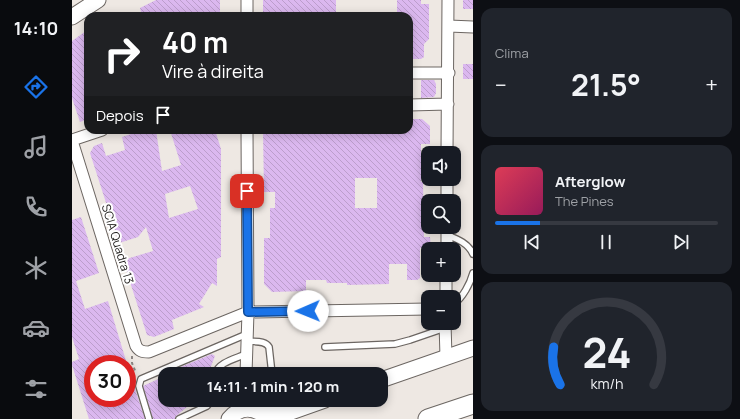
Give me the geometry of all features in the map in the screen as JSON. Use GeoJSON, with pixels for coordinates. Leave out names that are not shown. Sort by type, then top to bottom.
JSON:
{"type":"FeatureCollection","features":[{"type":"Feature","properties":{"kind":"highway"},"geometry":{"type":"LineString","coordinates":[[428,419],[473,404]]}},
{"type":"Feature","properties":{"kind":"street"},"geometry":{"type":"LineString","coordinates":[[72,17],[98,0]]}},
{"type":"Feature","properties":{"kind":"street"},"geometry":{"type":"LineString","coordinates":[[247,0],[247,12]]}},
{"type":"Feature","properties":{"kind":"street"},"geometry":{"type":"LineString","coordinates":[[447,146],[449,73],[448,0]]}},
{"type":"Feature","properties":{"kind":"street"},"geometry":{"type":"LineString","coordinates":[[449,26],[473,27]]}},
{"type":"Feature","properties":{"kind":"street"},"geometry":{"type":"LineString","coordinates":[[413,73],[449,73]]}},
{"type":"Feature","properties":{"kind":"street"},"geometry":{"type":"LineString","coordinates":[[413,105],[448,104]]}},
{"type":"Feature","properties":{"kind":"street"},"geometry":{"type":"LineString","coordinates":[[72,140],[90,134]]}},
{"type":"Feature","properties":{"kind":"street"},"geometry":{"type":"LineString","coordinates":[[246,367],[248,312],[247,134]]}},
{"type":"Feature","properties":{"kind":"street","name":"SCIA Quadra 13"},"geometry":{"type":"LineString","coordinates":[[72,140],[139,349]]}},
{"type":"Feature","properties":{"kind":"street"},"geometry":{"type":"LineString","coordinates":[[139,349],[149,352],[248,312],[421,309]]}},
{"type":"Feature","properties":{"kind":"street"},"geometry":{"type":"LineString","coordinates":[[445,330],[446,357]]}},
{"type":"Feature","properties":{"kind":"street"},"geometry":{"type":"LineString","coordinates":[[388,378],[473,348]]}},
{"type":"Feature","properties":{"kind":"street"},"geometry":{"type":"LineString","coordinates":[[235,410],[258,410],[288,415],[308,407]]}},
{"type":"Feature","properties":{"kind":"lane"},"geometry":{"type":"LineString","coordinates":[[451,234],[470,248],[473,254]]}},
{"type":"Feature","properties":{"kind":"lane"},"geometry":{"type":"LineString","coordinates":[[461,296],[473,273]]}},
{"type":"Feature","properties":{"kind":"lane"},"geometry":{"type":"LineString","coordinates":[[325,347],[395,344],[410,340],[433,330]]}},
{"type":"Feature","properties":{"kind":"lane"},"geometry":{"type":"LineString","coordinates":[[149,419],[139,386],[139,382],[144,377],[247,337],[267,344],[269,347],[271,367]]}},
{"type":"Feature","properties":{"kind":"lane"},"geometry":{"type":"LineString","coordinates":[[218,367],[246,354]]}},
{"type":"Feature","properties":{"kind":"lane"},"geometry":{"type":"LineString","coordinates":[[179,419],[205,407]]}},
{"type":"Feature","properties":{"kind":"path"},"geometry":{"type":"LineString","coordinates":[[139,349],[132,352],[132,363],[139,382]]}},
{"type":"Feature","properties":{"kind":"building"},"geometry":{"type":"Polygon","coordinates":[[[156,0],[220,0],[220,12],[141,12],[140,8],[156,0]]]}},
{"type":"Feature","properties":{"kind":"building"},"geometry":{"type":"Polygon","coordinates":[[[263,0],[336,0],[336,12],[263,12],[263,0]]]}},
{"type":"Feature","properties":{"kind":"building"},"geometry":{"type":"Polygon","coordinates":[[[397,0],[421,0],[421,4],[429,4],[429,39],[424,44],[424,57],[421,59],[413,59],[413,12],[397,12],[397,0]]]}},
{"type":"Feature","properties":{"kind":"building"},"geometry":{"type":"Polygon","coordinates":[[[463,0],[473,0],[473,9],[463,9],[463,0]]]}},
{"type":"Feature","properties":{"kind":"building"},"geometry":{"type":"Polygon","coordinates":[[[84,32],[84,120],[80,122],[72,98],[72,41],[84,32]]]}},
{"type":"Feature","properties":{"kind":"building"},"geometry":{"type":"Polygon","coordinates":[[[463,64],[473,64],[473,79],[463,79],[463,64]]]}},
{"type":"Feature","properties":{"kind":"building"},"geometry":{"type":"Polygon","coordinates":[[[421,80],[434,80],[436,84],[436,93],[434,97],[421,98],[421,80]]]}},
{"type":"Feature","properties":{"kind":"building"},"geometry":{"type":"Polygon","coordinates":[[[413,119],[422,119],[430,126],[430,144],[421,144],[421,186],[423,186],[423,194],[421,194],[421,234],[424,234],[424,237],[430,237],[430,242],[421,242],[420,278],[417,280],[407,280],[407,264],[389,264],[389,284],[347,285],[347,283],[327,283],[326,280],[306,280],[306,291],[272,292],[264,284],[264,238],[270,238],[270,208],[275,208],[275,192],[264,192],[263,134],[413,134],[413,119]],[[355,178],[355,208],[377,208],[377,178],[355,178]]]}},
{"type":"Feature","properties":{"kind":"building"},"geometry":{"type":"Polygon","coordinates":[[[131,134],[157,134],[162,171],[181,165],[171,134],[216,134],[221,149],[221,257],[217,259],[217,286],[212,283],[199,304],[204,307],[172,320],[174,329],[154,337],[147,335],[123,260],[153,251],[146,227],[138,237],[119,243],[90,153],[94,146],[102,143],[106,156],[125,150],[122,137],[131,134]],[[190,186],[165,194],[169,218],[198,209],[190,186]]]}},
{"type":"Feature","properties":{"kind":"building"},"geometry":{"type":"Polygon","coordinates":[[[81,217],[99,273],[76,281],[85,309],[108,301],[124,355],[84,355],[84,403],[72,365],[72,362],[79,359],[72,337],[72,220],[81,217]]]}},
{"type":"Feature","properties":{"kind":"building"},"geometry":{"type":"Polygon","coordinates":[[[212,354],[215,356],[211,367],[181,367],[212,354]]]}},
{"type":"Feature","properties":{"kind":"building"},"geometry":{"type":"Polygon","coordinates":[[[158,379],[158,407],[187,407],[176,416],[175,419],[153,419],[143,386],[158,379]]]}},
{"type":"Feature","properties":{"kind":"building"},"geometry":{"type":"Polygon","coordinates":[[[136,392],[145,419],[89,419],[85,407],[136,407],[136,392]]]}},
{"type":"Feature","properties":{"kind":"route"},"geometry":{"type":"LineString","coordinates":[[247,191],[248,312],[308,311]]}}]}
